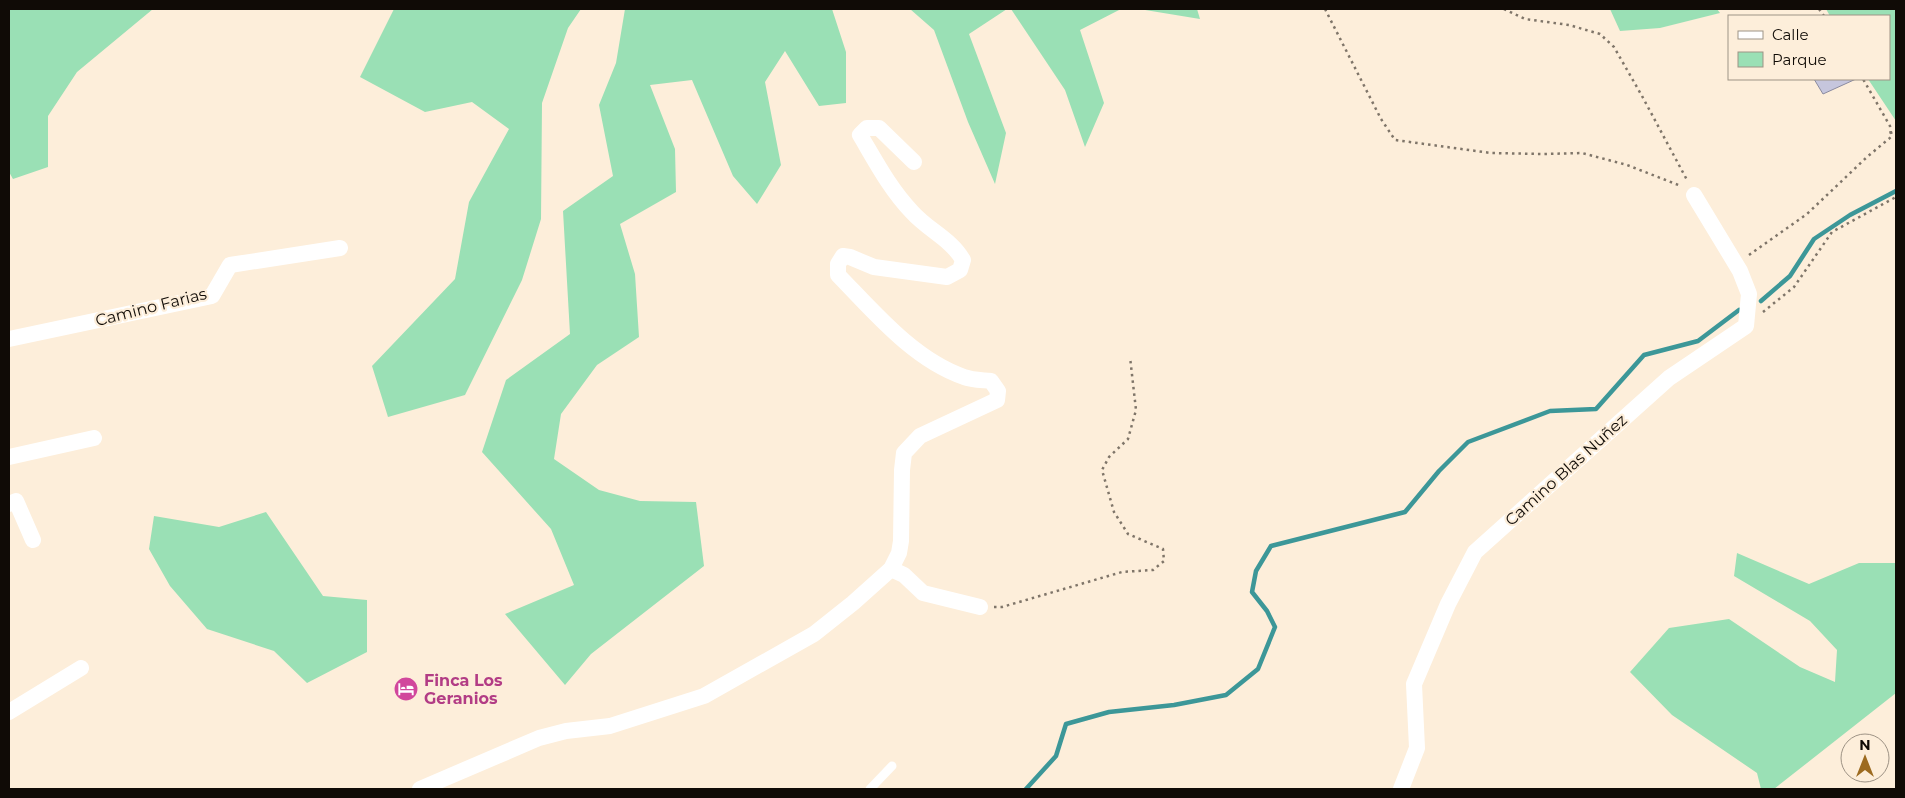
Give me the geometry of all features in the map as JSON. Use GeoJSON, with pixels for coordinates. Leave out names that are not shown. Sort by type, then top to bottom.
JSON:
{"type":"FeatureCollection","features":[{"type":"Feature","properties":{"kind":"street"},"geometry":{"type":"LineString","coordinates":[[420,789],[539,738],[566,731],[610,726],[704,696],[814,634],[853,604],[890,569],[899,554],[901,540],[904,453],[920,436],[997,400],[998,391],[991,381],[966,378],[939,366],[894,331],[838,275],[838,264],[843,256],[874,267],[947,277],[960,270],[963,260],[957,249],[919,219],[892,190],[860,134],[868,128],[879,128],[914,162]]}},
{"type":"Feature","properties":{"kind":"street"},"geometry":{"type":"LineString","coordinates":[[1693,193],[1735,264],[1749,294],[1746,326]]}},
{"type":"Feature","properties":{"kind":"street","name":"Camino Farias"},"geometry":{"type":"LineString","coordinates":[[9,339],[212,296],[230,265],[340,248]]}},
{"type":"Feature","properties":{"kind":"street","name":"Camino Blas Nuñez"},"geometry":{"type":"LineString","coordinates":[[1401,789],[1417,748],[1414,684],[1448,604],[1475,552],[1669,378],[1746,326]]}},
{"type":"Feature","properties":{"kind":"street"},"geometry":{"type":"LineString","coordinates":[[9,456],[94,438]]}},
{"type":"Feature","properties":{"kind":"street"},"geometry":{"type":"LineString","coordinates":[[9,504],[16,501],[33,540]]}},
{"type":"Feature","properties":{"kind":"street"},"geometry":{"type":"LineString","coordinates":[[890,569],[904,575],[923,593],[980,607]]}},
{"type":"Feature","properties":{"kind":"street"},"geometry":{"type":"LineString","coordinates":[[9,712],[81,668]]}},
{"type":"Feature","properties":{"kind":"lane"},"geometry":{"type":"LineString","coordinates":[[870,789],[892,766]]}},
{"type":"Feature","properties":{"kind":"path"},"geometry":{"type":"LineString","coordinates":[[1325,9],[1381,118],[1395,140],[1491,153],[1582,153],[1627,165],[1693,193]]}},
{"type":"Feature","properties":{"kind":"path"},"geometry":{"type":"LineString","coordinates":[[1504,9],[1525,19],[1569,25],[1600,34],[1614,48],[1642,96],[1693,193]]}},
{"type":"Feature","properties":{"kind":"path"},"geometry":{"type":"LineString","coordinates":[[1735,264],[1807,214],[1891,137],[1890,126],[1864,80]]}},
{"type":"Feature","properties":{"kind":"path"},"geometry":{"type":"LineString","coordinates":[[1890,133],[1896,131]]}},
{"type":"Feature","properties":{"kind":"path"},"geometry":{"type":"LineString","coordinates":[[1746,326],[1794,287],[1832,232],[1896,197]]}},
{"type":"Feature","properties":{"kind":"path"},"geometry":{"type":"LineString","coordinates":[[980,607],[1002,607],[1122,572],[1153,570],[1164,561],[1162,549],[1128,534],[1114,512],[1102,470],[1108,457],[1128,439],[1136,410],[1130,358]]}},
{"type":"Feature","properties":{"kind":"green space"},"geometry":{"type":"Polygon","coordinates":[[[9,9],[153,9],[77,72],[48,116],[48,167],[13,179],[9,172],[9,9]]]}},
{"type":"Feature","properties":{"kind":"green space"},"geometry":{"type":"Polygon","coordinates":[[[394,9],[581,9],[568,28],[542,103],[541,219],[522,280],[465,395],[388,417],[372,366],[455,279],[469,202],[509,129],[472,102],[425,112],[360,77],[394,9]]]}},
{"type":"Feature","properties":{"kind":"green space"},"geometry":{"type":"Polygon","coordinates":[[[625,9],[832,9],[846,52],[846,103],[819,106],[785,51],[765,82],[781,165],[757,204],[733,176],[692,80],[650,85],[675,149],[676,192],[620,224],[635,274],[639,337],[597,365],[561,414],[554,459],[599,490],[640,501],[696,502],[704,566],[591,654],[565,685],[505,614],[574,585],[551,529],[482,452],[506,380],[570,334],[563,211],[613,176],[599,105],[616,63],[625,9]]]}},
{"type":"Feature","properties":{"kind":"green space"},"geometry":{"type":"Polygon","coordinates":[[[910,9],[1007,9],[969,34],[1006,133],[995,184],[968,122],[934,30],[910,9]]]}},
{"type":"Feature","properties":{"kind":"green space"},"geometry":{"type":"Polygon","coordinates":[[[1011,9],[1121,9],[1080,30],[1104,103],[1085,147],[1065,90],[1011,9]]]}},
{"type":"Feature","properties":{"kind":"green space"},"geometry":{"type":"Polygon","coordinates":[[[1139,9],[1197,9],[1200,19],[1139,9]]]}},
{"type":"Feature","properties":{"kind":"green space"},"geometry":{"type":"Polygon","coordinates":[[[1610,9],[1717,9],[1720,13],[1660,28],[1620,31],[1610,9]]]}},
{"type":"Feature","properties":{"kind":"green space"},"geometry":{"type":"Polygon","coordinates":[[[1826,9],[1896,9],[1896,121],[1869,80],[1890,80],[1890,15],[1829,15],[1826,9]]]}},
{"type":"Feature","properties":{"kind":"green space"},"geometry":{"type":"Polygon","coordinates":[[[266,512],[323,596],[367,600],[367,652],[307,683],[274,651],[207,629],[170,586],[149,549],[154,516],[219,527],[266,512]]]}},
{"type":"Feature","properties":{"kind":"green space"},"geometry":{"type":"Polygon","coordinates":[[[1737,553],[1809,584],[1859,563],[1896,563],[1896,693],[1845,733],[1840,733],[1840,737],[1774,789],[1761,789],[1757,773],[1672,715],[1630,672],[1669,628],[1729,619],[1800,667],[1835,682],[1837,650],[1810,621],[1734,576],[1737,553]]]}},
{"type":"Feature","properties":{"kind":"building"},"geometry":{"type":"Polygon","coordinates":[[[1815,80],[1854,80],[1823,94],[1815,80]]]}},
{"type":"Feature","properties":{"kind":"waterway"},"geometry":{"type":"LineString","coordinates":[[1761,301],[1790,276],[1814,239],[1850,215],[1896,191]]}},
{"type":"Feature","properties":{"kind":"waterway"},"geometry":{"type":"LineString","coordinates":[[1026,789],[1056,756],[1066,724],[1109,712],[1174,705],[1226,695],[1258,669],[1275,627],[1267,611],[1252,592],[1256,571],[1271,546],[1405,512],[1439,471],[1468,442],[1550,411],[1596,409],[1644,355],[1698,341],[1739,310]]}},
{"type":"Feature","properties":{"kind":"place","name":"Finca Los Geranios"},"geometry":{"type":"Point","coordinates":[406,689]}}]}
